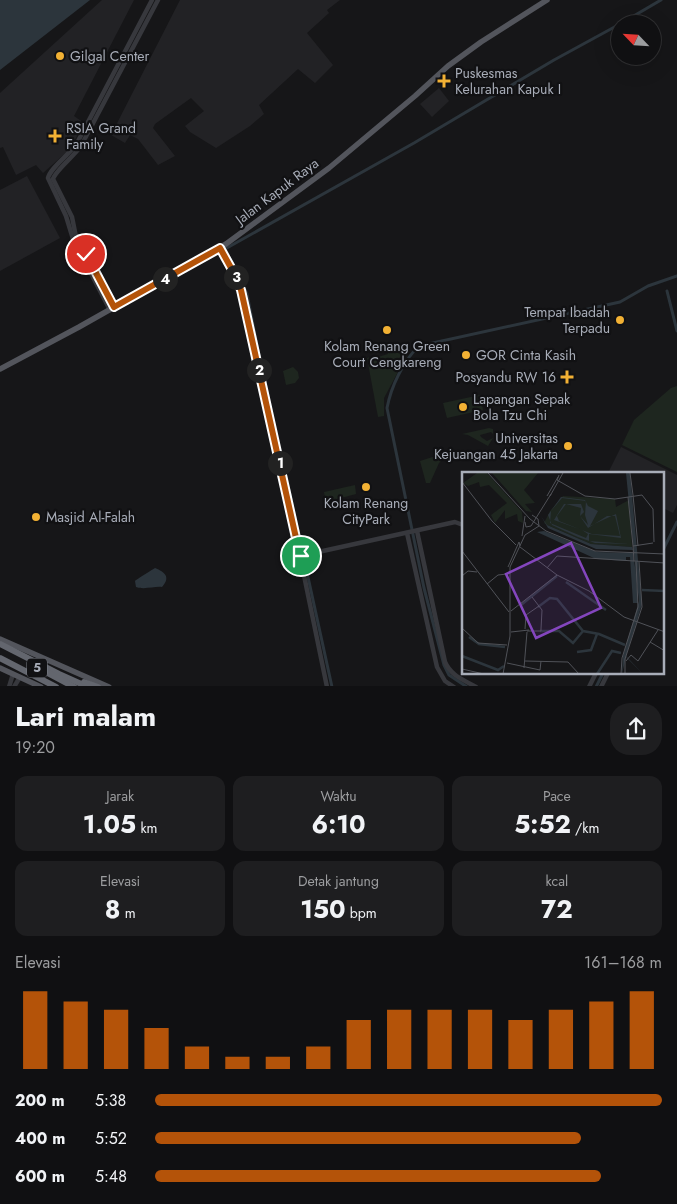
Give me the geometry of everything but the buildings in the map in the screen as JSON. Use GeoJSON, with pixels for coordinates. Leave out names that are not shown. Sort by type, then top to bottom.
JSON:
{"type":"FeatureCollection","features":[{"type":"Feature","properties":{"kind":"highway"},"geometry":{"type":"LineString","coordinates":[[0,644],[59,674],[88,686]]}},
{"type":"Feature","properties":{"kind":"highway","name":"5"},"geometry":{"type":"LineString","coordinates":[[0,649],[74,686]]}},
{"type":"Feature","properties":{"kind":"highway","name":"5"},"geometry":{"type":"LineString","coordinates":[[2,660],[56,686]]}},
{"type":"Feature","properties":{"kind":"highway"},"geometry":{"type":"LineString","coordinates":[[59,674],[98,686]]}},
{"type":"Feature","properties":{"kind":"main road","name":"Jalan Kapuk Raya"},"geometry":{"type":"LineString","coordinates":[[0,369],[220,248],[329,168],[448,66],[481,42],[548,0]]}},
{"type":"Feature","properties":{"kind":"main road"},"geometry":{"type":"LineString","coordinates":[[0,639],[109,686]]}},
{"type":"Feature","properties":{"kind":"main road"},"geometry":{"type":"LineString","coordinates":[[0,668],[40,686]]}},
{"type":"Feature","properties":{"kind":"street"},"geometry":{"type":"LineString","coordinates":[[111,307],[73,239],[66,216],[49,183],[48,176],[50,171],[77,144],[152,0]]}},
{"type":"Feature","properties":{"kind":"street"},"geometry":{"type":"LineString","coordinates":[[111,307],[76,237],[72,217],[53,179],[55,174],[72,158],[81,146],[158,0]]}},
{"type":"Feature","properties":{"kind":"street"},"geometry":{"type":"LineString","coordinates":[[220,248],[241,290],[327,686]]}},
{"type":"Feature","properties":{"kind":"street"},"geometry":{"type":"LineString","coordinates":[[300,556],[455,522],[462,525]]}},
{"type":"Feature","properties":{"kind":"street"},"geometry":{"type":"LineString","coordinates":[[412,532],[447,667],[456,677],[476,686]]}},
{"type":"Feature","properties":{"kind":"street"},"geometry":{"type":"LineString","coordinates":[[412,532],[421,592],[436,667],[444,681],[454,686]]}},
{"type":"Feature","properties":{"kind":"street"},"geometry":{"type":"LineString","coordinates":[[421,592],[428,591]]}},
{"type":"Feature","properties":{"kind":"street"},"geometry":{"type":"LineString","coordinates":[[9,686],[13,674]]}},
{"type":"Feature","properties":{"kind":"street"},"geometry":{"type":"LineString","coordinates":[[589,686],[595,674]]}},
{"type":"Feature","properties":{"kind":"street"},"geometry":{"type":"LineString","coordinates":[[601,686],[607,674]]}},
{"type":"Feature","properties":{"kind":"street"},"geometry":{"type":"LineString","coordinates":[[14,686],[20,677]]}},
{"type":"Feature","properties":{"kind":"shaded area"},"geometry":{"type":"Polygon","coordinates":[[[0,0],[90,0],[0,70],[0,0]]]}},
{"type":"Feature","properties":{"kind":"shaded area"},"geometry":{"type":"Polygon","coordinates":[[[102,0],[134,0],[74,116],[84,123],[70,149],[43,173],[36,165],[16,175],[3,147],[0,148],[0,93],[102,0]]]}},
{"type":"Feature","properties":{"kind":"shaded area"},"geometry":{"type":"Polygon","coordinates":[[[180,0],[340,0],[327,10],[329,13],[307,33],[333,65],[315,83],[298,69],[259,105],[264,114],[250,126],[216,148],[190,132],[185,126],[204,111],[191,98],[155,124],[153,128],[175,156],[158,165],[138,139],[130,135],[125,143],[111,135],[180,0]]]}},
{"type":"Feature","properties":{"kind":"shaded area"},"geometry":{"type":"Polygon","coordinates":[[[439,88],[449,101],[432,117],[420,104],[439,88]]]}},
{"type":"Feature","properties":{"kind":"shaded area"},"geometry":{"type":"Polygon","coordinates":[[[27,176],[60,238],[0,271],[0,190],[27,176]]]}},
{"type":"Feature","properties":{"kind":"shaded area"},"geometry":{"type":"Polygon","coordinates":[[[403,348],[402,351],[407,355],[384,398],[384,416],[378,417],[367,358],[376,355],[378,357],[388,354],[388,351],[403,348]]]}},
{"type":"Feature","properties":{"kind":"shaded area"},"geometry":{"type":"Polygon","coordinates":[[[293,367],[298,372],[299,378],[295,383],[286,385],[283,371],[293,367]]]}},
{"type":"Feature","properties":{"kind":"shaded area"},"geometry":{"type":"Polygon","coordinates":[[[677,386],[677,472],[622,445],[634,420],[671,388],[677,386]]]}},
{"type":"Feature","properties":{"kind":"shaded area","name":"Lapangan Sepak Bola Tzu Chi"},"geometry":{"type":"Polygon","coordinates":[[[480,395],[483,410],[447,418],[443,403],[480,395]]]}},
{"type":"Feature","properties":{"kind":"shaded area"},"geometry":{"type":"Polygon","coordinates":[[[489,428],[493,429],[493,434],[491,432],[480,435],[487,441],[493,438],[488,446],[468,435],[462,434],[489,428]]]}},
{"type":"Feature","properties":{"kind":"shaded area"},"geometry":{"type":"Polygon","coordinates":[[[621,447],[677,475],[677,505],[673,513],[664,508],[664,472],[608,472],[621,447]]]}},
{"type":"Feature","properties":{"kind":"shaded area"},"geometry":{"type":"Polygon","coordinates":[[[445,453],[446,456],[439,463],[430,483],[426,483],[420,461],[445,453]]]}},
{"type":"Feature","properties":{"kind":"shaded area"},"geometry":{"type":"Polygon","coordinates":[[[355,485],[356,494],[326,502],[324,492],[355,485]]]}},
{"type":"Feature","properties":{"kind":"shaded area"},"geometry":{"type":"Polygon","coordinates":[[[155,568],[166,575],[165,583],[162,587],[136,587],[135,581],[155,568]]]}},
{"type":"Feature","properties":{"kind":"waterway"},"geometry":{"type":"LineString","coordinates":[[635,15],[661,0]]}},
{"type":"Feature","properties":{"kind":"waterway"},"geometry":{"type":"LineString","coordinates":[[264,381],[247,294],[225,249],[414,143],[554,60],[611,29]]}},
{"type":"Feature","properties":{"kind":"waterway"},"geometry":{"type":"LineString","coordinates":[[466,686],[449,675],[444,665],[424,588],[387,408],[398,375],[419,346],[620,302],[648,286],[677,276]]}},
{"type":"Feature","properties":{"kind":"waterway"},"geometry":{"type":"LineString","coordinates":[[667,291],[677,331]]}},
{"type":"Feature","properties":{"kind":"waterway"},"geometry":{"type":"LineString","coordinates":[[289,490],[332,686]]}},
{"type":"Feature","properties":{"kind":"waterway"},"geometry":{"type":"LineString","coordinates":[[664,548],[677,522]]}},
{"type":"Feature","properties":{"kind":"waterway"},"geometry":{"type":"LineString","coordinates":[[596,686],[602,674]]}},
{"type":"Feature","properties":{"kind":"place","name":"Gilgal Center"},"geometry":{"type":"Point","coordinates":[60,56]}},
{"type":"Feature","properties":{"kind":"place","name":"Puskesmas Kelurahan Kapuk I"},"geometry":{"type":"Point","coordinates":[444,81]}},
{"type":"Feature","properties":{"kind":"place","name":"RSIA Grand Family"},"geometry":{"type":"Point","coordinates":[55,136]}},
{"type":"Feature","properties":{"kind":"place","name":"Tempat Ibadah Terpadu"},"geometry":{"type":"Point","coordinates":[620,320]}},
{"type":"Feature","properties":{"kind":"place","name":"Kolam Renang Green Court Cengkareng"},"geometry":{"type":"Point","coordinates":[387,330]}},
{"type":"Feature","properties":{"kind":"place","name":"GOR Cinta Kasih"},"geometry":{"type":"Point","coordinates":[466,355]}},
{"type":"Feature","properties":{"kind":"place","name":"Posyandu RW 16"},"geometry":{"type":"Point","coordinates":[567,377]}},
{"type":"Feature","properties":{"kind":"place","name":"Lapangan Sepak Bola Tzu Chi"},"geometry":{"type":"Point","coordinates":[463,407]}},
{"type":"Feature","properties":{"kind":"place","name":"Universitas Kejuangan 45 Jakarta"},"geometry":{"type":"Point","coordinates":[568,446]}},
{"type":"Feature","properties":{"kind":"place","name":"Kolam Renang CityPark"},"geometry":{"type":"Point","coordinates":[366,487]}},
{"type":"Feature","properties":{"kind":"place","name":"Masjid Al-Falah"},"geometry":{"type":"Point","coordinates":[36,517]}},
{"type":"Feature","properties":{"kind":"route"},"geometry":{"type":"LineString","coordinates":[[86,254],[114,307],[220,248],[239,282],[301,556]]}}]}
